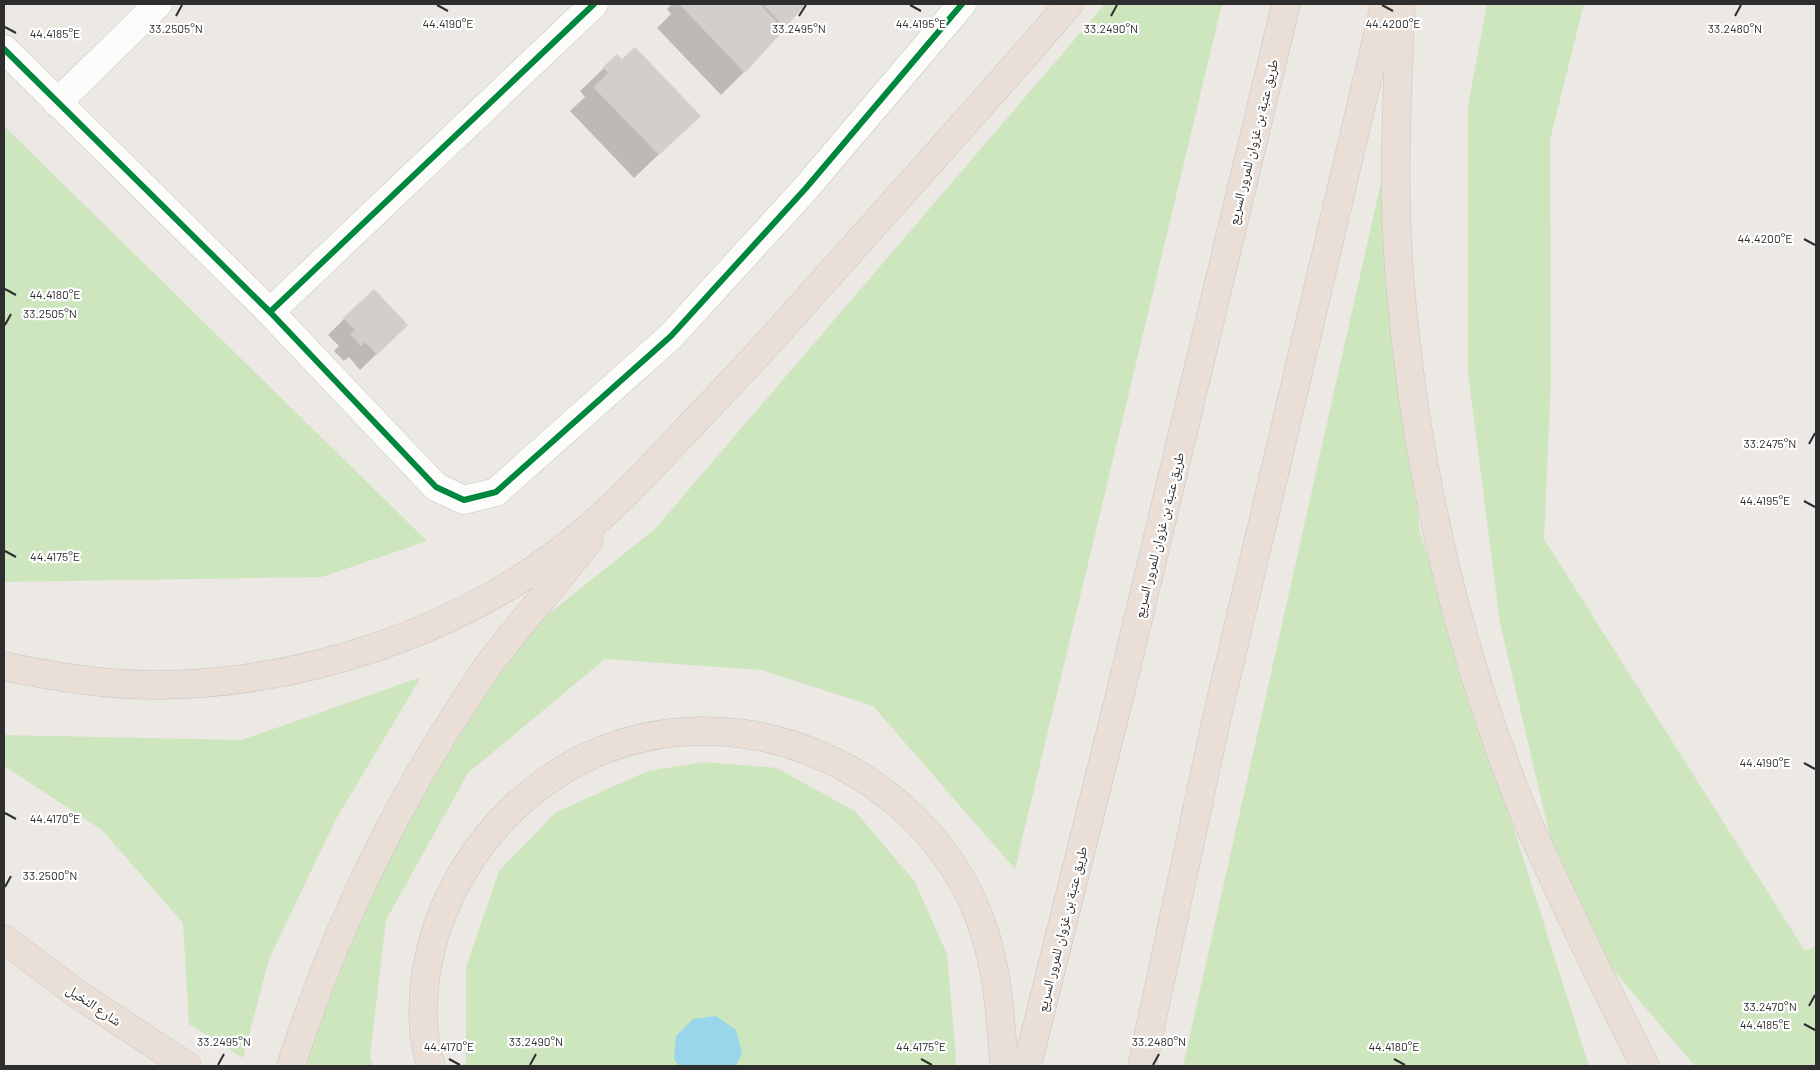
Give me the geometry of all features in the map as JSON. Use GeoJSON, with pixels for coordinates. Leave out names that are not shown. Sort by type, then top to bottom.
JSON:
{"type":"FeatureCollection","features":[{"type":"Feature","properties":{"kind":"highway"},"geometry":{"type":"LineString","coordinates":[[291,1066],[329,959],[354,900],[383,840],[425,764],[485,670],[624,496],[777,335],[1069,4]]}},
{"type":"Feature","properties":{"kind":"highway","name":"طريق عتبة بن غزوان للمرور السريع"},"geometry":{"type":"LineString","coordinates":[[1027,1066],[1121,690],[1286,4]]}},
{"type":"Feature","properties":{"kind":"highway"},"geometry":{"type":"LineString","coordinates":[[1142,1066],[1216,720],[1385,4]]}},
{"type":"Feature","properties":{"kind":"highway"},"geometry":{"type":"LineString","coordinates":[[1401,4],[1395,140],[1400,280],[1415,419],[1442,556],[1480,691],[1528,821],[1586,948],[1645,1066]]}},
{"type":"Feature","properties":{"kind":"highway"},"geometry":{"type":"LineString","coordinates":[[4,666],[92,682],[156,685],[221,681],[267,675],[348,657],[408,636],[467,609],[523,576],[576,538],[624,496]]}},
{"type":"Feature","properties":{"kind":"highway"},"geometry":{"type":"LineString","coordinates":[[430,1066],[424,1032],[424,990],[429,958],[440,918],[456,881],[478,846],[505,815],[529,794],[554,775],[586,758],[610,747],[641,738],[672,732],[711,730],[750,734],[788,742],[825,756],[859,774],[891,797],[920,823],[949,860],[972,900],[989,944],[998,990],[1004,1066]]}},
{"type":"Feature","properties":{"kind":"highway","name":"شارع النخيل"},"geometry":{"type":"LineString","coordinates":[[4,939],[76,993],[187,1066]]}},
{"type":"Feature","properties":{"kind":"street"},"geometry":{"type":"LineString","coordinates":[[57,103],[158,4]]}},
{"type":"Feature","properties":{"kind":"street"},"geometry":{"type":"LineString","coordinates":[[270,312],[594,4]]}},
{"type":"Feature","properties":{"kind":"street"},"geometry":{"type":"LineString","coordinates":[[4,49],[270,312],[436,487],[464,500],[496,492],[671,336],[806,188],[962,4]]}},
{"type":"Feature","properties":{"kind":"green space"},"geometry":{"type":"Polygon","coordinates":[[[1105,4],[1222,4],[1015,869],[873,706],[761,670],[605,659],[468,773],[386,920],[370,1057],[373,1066],[279,1066],[382,839],[502,651],[655,529],[1105,4]]]}},
{"type":"Feature","properties":{"kind":"green space"},"geometry":{"type":"Polygon","coordinates":[[[1487,4],[1584,4],[1550,140],[1551,380],[1544,539],[1805,951],[1816,946],[1816,1066],[1695,1066],[1569,918],[1500,623],[1468,373],[1468,106],[1487,4]]]}},
{"type":"Feature","properties":{"kind":"green space"},"geometry":{"type":"Polygon","coordinates":[[[4,126],[427,541],[322,577],[4,582],[4,126]]]}},
{"type":"Feature","properties":{"kind":"green space"},"geometry":{"type":"Polygon","coordinates":[[[1381,182],[1420,532],[1589,1066],[1183,1066],[1381,182]]]}},
{"type":"Feature","properties":{"kind":"green space"},"geometry":{"type":"Polygon","coordinates":[[[421,677],[336,819],[269,959],[243,1058],[189,1024],[183,923],[102,830],[4,766],[4,735],[242,740],[421,677]]]}},
{"type":"Feature","properties":{"kind":"green space"},"geometry":{"type":"Polygon","coordinates":[[[703,762],[777,768],[856,812],[915,882],[947,954],[956,1057],[955,1066],[466,1066],[466,967],[499,871],[556,812],[648,771],[703,762]]]}},
{"type":"Feature","properties":{"kind":"water"},"geometry":{"type":"Polygon","coordinates":[[[716,1016],[736,1030],[742,1053],[736,1066],[679,1066],[674,1059],[676,1036],[693,1019],[716,1016]]]}},
{"type":"Feature","properties":{"kind":"building"},"geometry":{"type":"Polygon","coordinates":[[[679,4],[760,4],[784,30],[745,73],[679,4]]]}},
{"type":"Feature","properties":{"kind":"building"},"geometry":{"type":"Polygon","coordinates":[[[763,4],[806,4],[785,28],[763,4]]]}},
{"type":"Feature","properties":{"kind":"building"},"geometry":{"type":"Polygon","coordinates":[[[635,47],[701,116],[659,155],[593,87],[608,73],[603,67],[617,54],[622,59],[635,47]]]}},
{"type":"Feature","properties":{"kind":"building"},"geometry":{"type":"Polygon","coordinates":[[[374,289],[408,325],[377,355],[365,342],[361,346],[350,334],[355,330],[343,318],[374,289]]]}},
{"type":"Feature","properties":{"kind":"cycle path"},"geometry":{"type":"LineString","coordinates":[[270,312],[594,4]]}},
{"type":"Feature","properties":{"kind":"cycle path"},"geometry":{"type":"LineString","coordinates":[[4,49],[270,312],[436,487],[464,500],[496,492],[671,336],[806,188],[962,4]]}}]}
